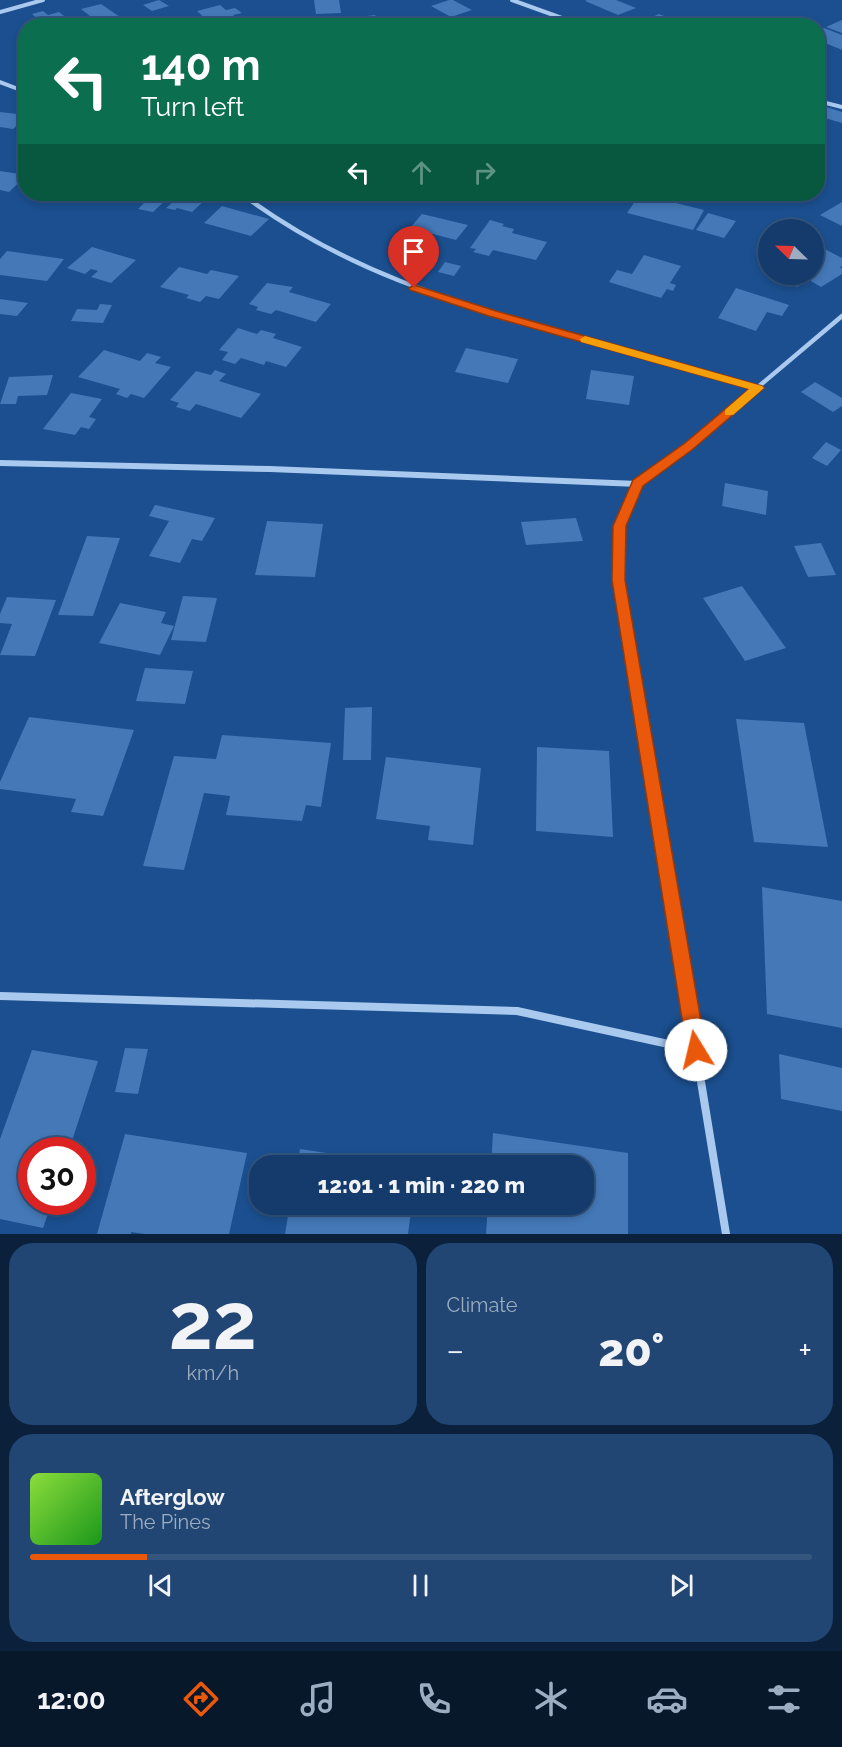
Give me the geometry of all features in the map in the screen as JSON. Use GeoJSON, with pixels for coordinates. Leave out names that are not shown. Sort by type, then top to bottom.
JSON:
{"type":"FeatureCollection","features":[{"type":"Feature","properties":{"kind":"street"},"geometry":{"type":"LineString","coordinates":[[0,12],[43,0]]}},
{"type":"Feature","properties":{"kind":"street"},"geometry":{"type":"LineString","coordinates":[[512,0],[562,18]]}},
{"type":"Feature","properties":{"kind":"street"},"geometry":{"type":"LineString","coordinates":[[0,82],[18,89]]}},
{"type":"Feature","properties":{"kind":"street"},"geometry":{"type":"LineString","coordinates":[[825,103],[842,107]]}},
{"type":"Feature","properties":{"kind":"street"},"geometry":{"type":"LineString","coordinates":[[251,201],[271,217],[307,239],[394,281],[493,313],[758,388]]}},
{"type":"Feature","properties":{"kind":"street"},"geometry":{"type":"LineString","coordinates":[[726,1234],[619,580],[620,526],[638,484],[689,446],[842,316]]}},
{"type":"Feature","properties":{"kind":"street"},"geometry":{"type":"LineString","coordinates":[[0,463],[270,469],[638,484]]}},
{"type":"Feature","properties":{"kind":"street"},"geometry":{"type":"LineString","coordinates":[[0,996],[517,1011],[696,1050]]}},
{"type":"Feature","properties":{"kind":"building"},"geometry":{"type":"Polygon","coordinates":[[[159,0],[169,6],[152,11],[143,5],[159,0]]]}},
{"type":"Feature","properties":{"kind":"building"},"geometry":{"type":"Polygon","coordinates":[[[314,0],[339,0],[341,13],[316,14],[314,0]]]}},
{"type":"Feature","properties":{"kind":"building"},"geometry":{"type":"Polygon","coordinates":[[[449,0],[472,10],[451,17],[431,6],[449,0]]]}},
{"type":"Feature","properties":{"kind":"building"},"geometry":{"type":"Polygon","coordinates":[[[616,0],[636,8],[618,15],[585,1],[616,0]]]}},
{"type":"Feature","properties":{"kind":"building"},"geometry":{"type":"Polygon","coordinates":[[[101,4],[120,17],[93,18],[81,9],[101,4]]]}},
{"type":"Feature","properties":{"kind":"building"},"geometry":{"type":"Polygon","coordinates":[[[220,5],[226,10],[235,8],[242,13],[233,15],[237,18],[204,18],[197,11],[220,5]]]}},
{"type":"Feature","properties":{"kind":"building"},"geometry":{"type":"Polygon","coordinates":[[[43,11],[48,15],[59,12],[66,18],[37,18],[32,14],[43,11]]]}},
{"type":"Feature","properties":{"kind":"building"},"geometry":{"type":"Polygon","coordinates":[[[659,14],[669,18],[650,18],[659,14]]]}},
{"type":"Feature","properties":{"kind":"building"},"geometry":{"type":"Polygon","coordinates":[[[375,15],[376,18],[350,18],[375,15]]]}},
{"type":"Feature","properties":{"kind":"building"},"geometry":{"type":"Polygon","coordinates":[[[842,20],[842,33],[826,27],[842,20]]]}},
{"type":"Feature","properties":{"kind":"building"},"geometry":{"type":"Polygon","coordinates":[[[825,28],[842,35],[842,50],[825,43],[825,28]]]}},
{"type":"Feature","properties":{"kind":"building"},"geometry":{"type":"Polygon","coordinates":[[[825,107],[842,112],[842,123],[825,118],[825,107]]]}},
{"type":"Feature","properties":{"kind":"building"},"geometry":{"type":"Polygon","coordinates":[[[0,112],[18,114],[18,124],[13,129],[0,127],[0,112]]]}},
{"type":"Feature","properties":{"kind":"building"},"geometry":{"type":"Polygon","coordinates":[[[0,171],[18,174],[18,184],[9,192],[0,190],[0,171]]]}},
{"type":"Feature","properties":{"kind":"building"},"geometry":{"type":"Polygon","coordinates":[[[135,201],[165,201],[153,212],[138,209],[144,203],[135,201]]]}},
{"type":"Feature","properties":{"kind":"building"},"geometry":{"type":"Polygon","coordinates":[[[174,201],[204,201],[192,212],[166,208],[174,201]]]}},
{"type":"Feature","properties":{"kind":"building"},"geometry":{"type":"Polygon","coordinates":[[[635,201],[668,201],[704,210],[693,230],[627,213],[635,201]]]}},
{"type":"Feature","properties":{"kind":"building"},"geometry":{"type":"Polygon","coordinates":[[[842,202],[842,226],[820,215],[842,202]]]}},
{"type":"Feature","properties":{"kind":"building"},"geometry":{"type":"Polygon","coordinates":[[[222,206],[269,219],[251,236],[204,223],[222,206]]]}},
{"type":"Feature","properties":{"kind":"building"},"geometry":{"type":"Polygon","coordinates":[[[708,213],[736,221],[724,238],[696,230],[708,213]]]}},
{"type":"Feature","properties":{"kind":"building"},"geometry":{"type":"Polygon","coordinates":[[[422,214],[468,225],[456,240],[410,228],[422,214]]]}},
{"type":"Feature","properties":{"kind":"building"},"geometry":{"type":"Polygon","coordinates":[[[490,220],[514,229],[512,233],[547,242],[536,260],[493,250],[489,256],[473,252],[476,249],[470,248],[490,220]]]}},
{"type":"Feature","properties":{"kind":"building"},"geometry":{"type":"Polygon","coordinates":[[[92,247],[136,260],[111,283],[91,277],[98,271],[91,269],[85,274],[67,268],[92,247]]]}},
{"type":"Feature","properties":{"kind":"building"},"geometry":{"type":"Polygon","coordinates":[[[824,249],[842,258],[840,267],[842,274],[821,287],[818,285],[824,285],[824,249]]]}},
{"type":"Feature","properties":{"kind":"building"},"geometry":{"type":"Polygon","coordinates":[[[7,251],[64,259],[47,281],[0,275],[0,259],[7,251]]]}},
{"type":"Feature","properties":{"kind":"building"},"geometry":{"type":"Polygon","coordinates":[[[644,255],[681,266],[670,283],[676,285],[673,291],[667,289],[661,298],[609,282],[617,270],[632,274],[644,255]]]}},
{"type":"Feature","properties":{"kind":"building"},"geometry":{"type":"Polygon","coordinates":[[[445,262],[461,266],[454,276],[438,272],[445,262]]]}},
{"type":"Feature","properties":{"kind":"building"},"geometry":{"type":"Polygon","coordinates":[[[179,267],[207,274],[211,270],[239,276],[219,299],[206,296],[200,302],[186,298],[189,295],[160,287],[179,267]]]}},
{"type":"Feature","properties":{"kind":"building"},"geometry":{"type":"Polygon","coordinates":[[[267,283],[293,287],[289,292],[331,304],[316,322],[276,310],[271,314],[256,310],[258,307],[249,304],[267,283]]]}},
{"type":"Feature","properties":{"kind":"building"},"geometry":{"type":"Polygon","coordinates":[[[736,288],[789,305],[782,316],[767,312],[756,331],[718,318],[736,288]]]}},
{"type":"Feature","properties":{"kind":"building"},"geometry":{"type":"Polygon","coordinates":[[[0,299],[28,303],[17,316],[0,314],[0,299]]]}},
{"type":"Feature","properties":{"kind":"building"},"geometry":{"type":"Polygon","coordinates":[[[100,304],[112,305],[103,323],[71,321],[77,309],[97,310],[100,304]]]}},
{"type":"Feature","properties":{"kind":"building"},"geometry":{"type":"Polygon","coordinates":[[[238,328],[257,334],[261,330],[276,334],[273,338],[302,347],[286,367],[266,361],[264,365],[241,358],[235,364],[222,360],[228,352],[219,350],[238,328]]]}},
{"type":"Feature","properties":{"kind":"building"},"geometry":{"type":"Polygon","coordinates":[[[466,348],[518,359],[508,383],[455,372],[466,348]]]}},
{"type":"Feature","properties":{"kind":"building"},"geometry":{"type":"Polygon","coordinates":[[[104,350],[140,361],[147,353],[161,357],[155,363],[171,367],[144,398],[131,394],[127,398],[116,394],[120,389],[78,377],[104,350]]]}},
{"type":"Feature","properties":{"kind":"building"},"geometry":{"type":"Polygon","coordinates":[[[215,370],[226,374],[219,381],[261,394],[241,418],[196,404],[190,411],[176,407],[179,403],[170,400],[196,371],[211,375],[215,370]]]}},
{"type":"Feature","properties":{"kind":"building"},"geometry":{"type":"Polygon","coordinates":[[[591,370],[634,376],[629,405],[586,399],[591,370]]]}},
{"type":"Feature","properties":{"kind":"building"},"geometry":{"type":"Polygon","coordinates":[[[53,375],[47,395],[18,396],[16,404],[0,404],[9,377],[53,375]]]}},
{"type":"Feature","properties":{"kind":"building"},"geometry":{"type":"Polygon","coordinates":[[[815,382],[842,398],[842,406],[833,412],[801,392],[815,382]]]}},
{"type":"Feature","properties":{"kind":"building"},"geometry":{"type":"Polygon","coordinates":[[[71,393],[102,399],[89,417],[96,419],[89,429],[81,427],[75,435],[43,429],[71,393]]]}},
{"type":"Feature","properties":{"kind":"building"},"geometry":{"type":"Polygon","coordinates":[[[826,442],[841,450],[827,466],[812,458],[826,442]]]}},
{"type":"Feature","properties":{"kind":"building"},"geometry":{"type":"Polygon","coordinates":[[[725,483],[768,491],[766,515],[722,506],[725,483]]]}},
{"type":"Feature","properties":{"kind":"building"},"geometry":{"type":"Polygon","coordinates":[[[155,505],[215,518],[202,541],[192,539],[180,563],[149,556],[169,521],[149,516],[155,505]]]}},
{"type":"Feature","properties":{"kind":"building"},"geometry":{"type":"Polygon","coordinates":[[[576,518],[583,541],[526,545],[521,522],[576,518]]]}},
{"type":"Feature","properties":{"kind":"building"},"geometry":{"type":"Polygon","coordinates":[[[267,521],[323,524],[315,577],[255,575],[267,521]]]}},
{"type":"Feature","properties":{"kind":"building"},"geometry":{"type":"Polygon","coordinates":[[[87,536],[120,538],[93,616],[58,615],[87,536]]]}},
{"type":"Feature","properties":{"kind":"building"},"geometry":{"type":"Polygon","coordinates":[[[821,543],[836,575],[808,577],[794,546],[821,543]]]}},
{"type":"Feature","properties":{"kind":"building"},"geometry":{"type":"Polygon","coordinates":[[[742,586],[786,648],[745,661],[703,598],[742,586]]]}},
{"type":"Feature","properties":{"kind":"building"},"geometry":{"type":"Polygon","coordinates":[[[183,596],[217,598],[206,642],[171,640],[183,596]]]}},
{"type":"Feature","properties":{"kind":"building"},"geometry":{"type":"Polygon","coordinates":[[[7,597],[56,600],[35,656],[0,655],[12,624],[0,623],[0,614],[7,597]]]}},
{"type":"Feature","properties":{"kind":"building"},"geometry":{"type":"Polygon","coordinates":[[[120,603],[166,612],[161,623],[174,626],[160,655],[99,643],[120,603]]]}},
{"type":"Feature","properties":{"kind":"building"},"geometry":{"type":"Polygon","coordinates":[[[145,668],[193,671],[185,704],[136,701],[145,668]]]}},
{"type":"Feature","properties":{"kind":"building"},"geometry":{"type":"Polygon","coordinates":[[[372,707],[371,760],[343,760],[345,708],[372,707]]]}},
{"type":"Feature","properties":{"kind":"building"},"geometry":{"type":"Polygon","coordinates":[[[29,717],[134,730],[103,816],[71,812],[76,799],[0,789],[0,782],[29,717]]]}},
{"type":"Feature","properties":{"kind":"building"},"geometry":{"type":"Polygon","coordinates":[[[736,719],[804,723],[828,847],[754,842],[736,719]]]}},
{"type":"Feature","properties":{"kind":"building"},"geometry":{"type":"Polygon","coordinates":[[[222,735],[331,743],[321,807],[306,805],[302,821],[226,815],[230,796],[204,793],[184,870],[143,866],[174,756],[216,759],[222,735]]]}},
{"type":"Feature","properties":{"kind":"building"},"geometry":{"type":"Polygon","coordinates":[[[537,747],[609,751],[613,837],[536,831],[537,747]]]}},
{"type":"Feature","properties":{"kind":"building"},"geometry":{"type":"Polygon","coordinates":[[[386,757],[481,768],[473,845],[428,840],[430,826],[376,819],[386,757]]]}},
{"type":"Feature","properties":{"kind":"building"},"geometry":{"type":"Polygon","coordinates":[[[762,887],[842,901],[842,1028],[767,1014],[762,887]]]}},
{"type":"Feature","properties":{"kind":"building"},"geometry":{"type":"Polygon","coordinates":[[[125,1048],[148,1049],[138,1094],[115,1092],[125,1048]]]}},
{"type":"Feature","properties":{"kind":"building"},"geometry":{"type":"Polygon","coordinates":[[[32,1050],[98,1061],[73,1137],[18,1137],[18,1215],[48,1215],[43,1228],[0,1219],[0,1139],[32,1050]]]}},
{"type":"Feature","properties":{"kind":"building"},"geometry":{"type":"Polygon","coordinates":[[[779,1054],[842,1068],[842,1111],[781,1099],[779,1054]]]}},
{"type":"Feature","properties":{"kind":"building"},"geometry":{"type":"Polygon","coordinates":[[[493,1133],[628,1153],[628,1234],[486,1234],[487,1215],[594,1215],[594,1155],[492,1155],[493,1133]]]}},
{"type":"Feature","properties":{"kind":"building"},"geometry":{"type":"Polygon","coordinates":[[[125,1134],[247,1153],[229,1234],[131,1232],[131,1234],[97,1234],[125,1134]]]}},
{"type":"Feature","properties":{"kind":"building"},"geometry":{"type":"Polygon","coordinates":[[[300,1149],[340,1155],[299,1155],[300,1149]]]}},
{"type":"Feature","properties":{"kind":"building"},"geometry":{"type":"Polygon","coordinates":[[[288,1215],[411,1215],[408,1234],[285,1234],[288,1215]]]}},
{"type":"Feature","properties":{"kind":"slow traffic"},"geometry":{"type":"LineString","coordinates":[[585,339],[758,388],[729,412]]}},
{"type":"Feature","properties":{"kind":"route"},"geometry":{"type":"LineString","coordinates":[[414,288],[493,313],[758,388],[689,446],[638,484],[620,526],[619,580],[696,1050]]}}]}
